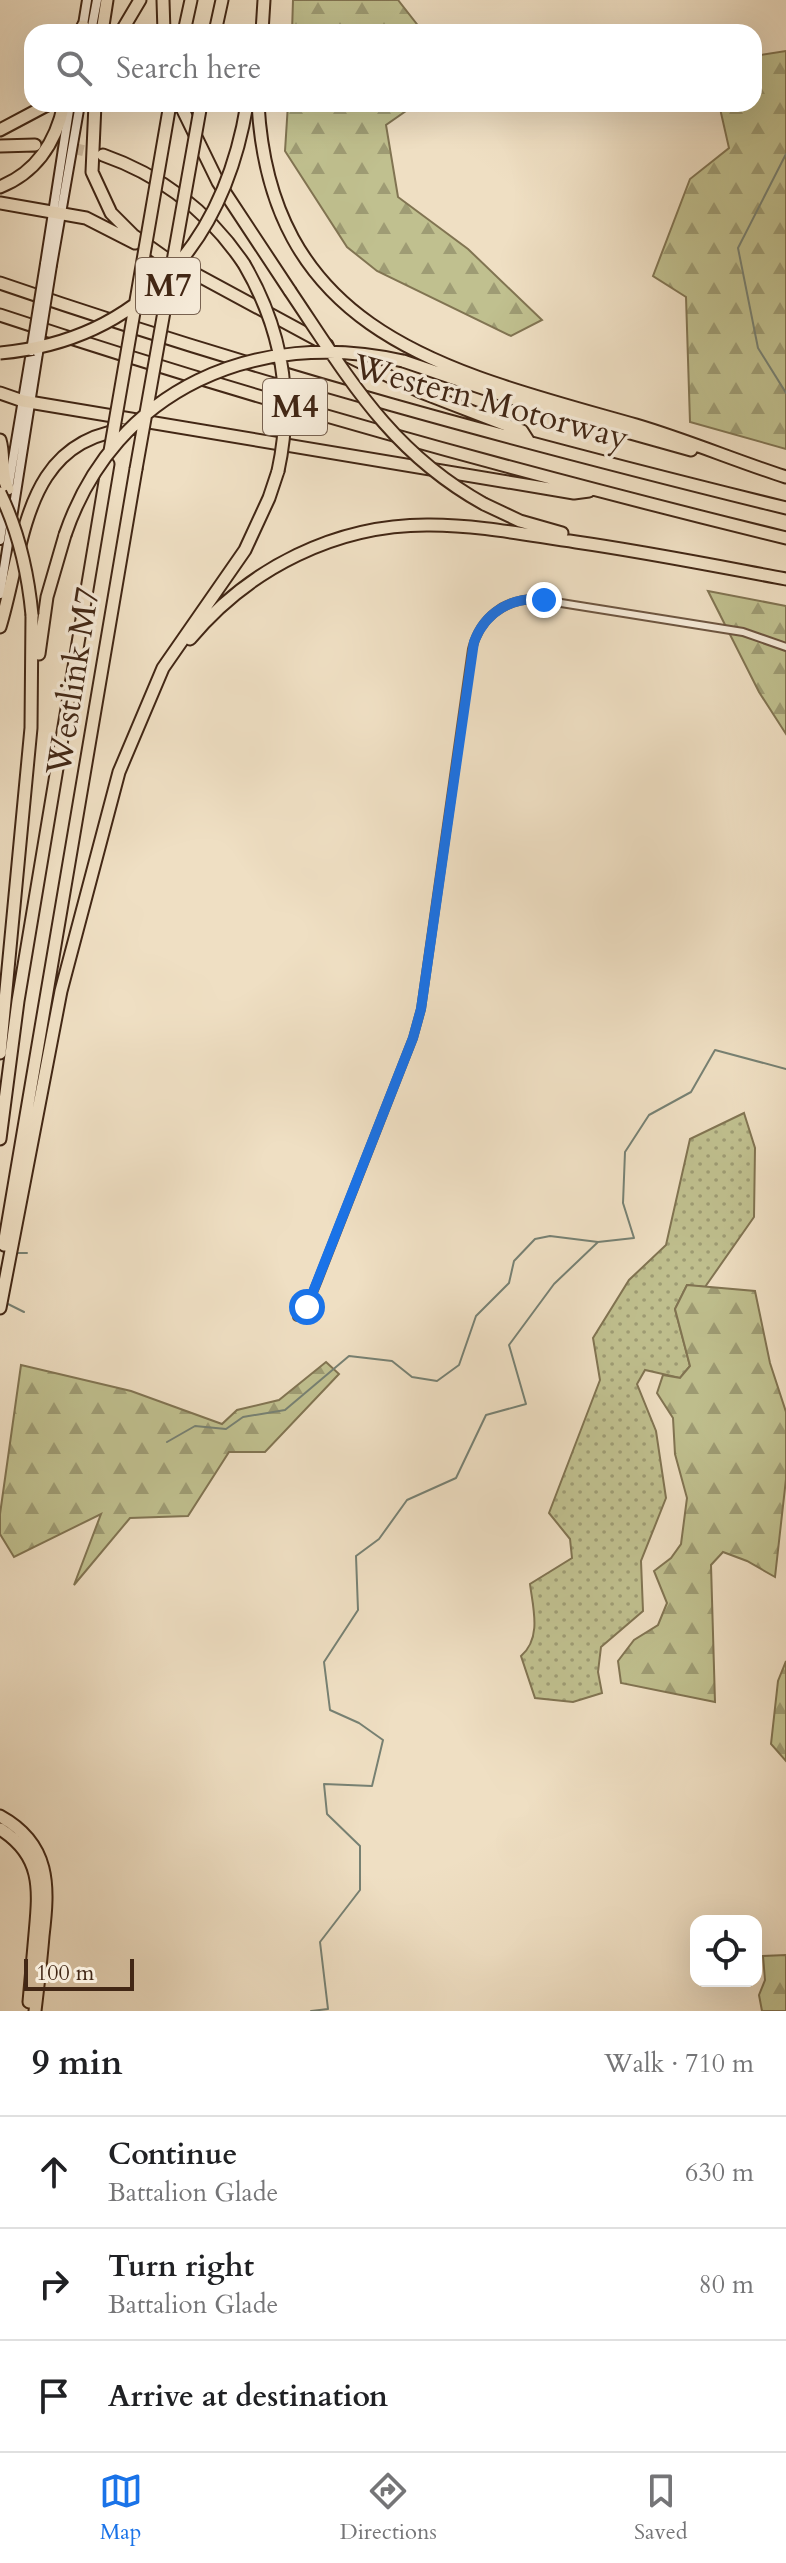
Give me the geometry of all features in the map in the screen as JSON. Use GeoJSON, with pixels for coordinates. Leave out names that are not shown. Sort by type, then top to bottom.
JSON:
{"type":"FeatureCollection","features":[{"type":"Feature","properties":{"kind":"highway"},"geometry":{"type":"LineString","coordinates":[[103,24],[107,0]]}},
{"type":"Feature","properties":{"kind":"highway"},"geometry":{"type":"LineString","coordinates":[[126,24],[140,0]]}},
{"type":"Feature","properties":{"kind":"highway"},"geometry":{"type":"LineString","coordinates":[[163,0],[164,24]]}},
{"type":"Feature","properties":{"kind":"highway"},"geometry":{"type":"LineString","coordinates":[[186,24],[191,0]]}},
{"type":"Feature","properties":{"kind":"highway"},"geometry":{"type":"LineString","coordinates":[[217,24],[222,0]]}},
{"type":"Feature","properties":{"kind":"highway"},"geometry":{"type":"LineString","coordinates":[[0,130],[34,112]]}},
{"type":"Feature","properties":{"kind":"highway"},"geometry":{"type":"LineString","coordinates":[[0,187],[30,169],[43,157],[60,125],[62,112]]}},
{"type":"Feature","properties":{"kind":"highway"},"geometry":{"type":"LineString","coordinates":[[95,112],[92,172],[101,194],[111,213],[133,235],[164,257]]}},
{"type":"Feature","properties":{"kind":"highway","name":"Westlink M7"},"geometry":{"type":"LineString","coordinates":[[0,1139],[18,1001],[169,112]]}},
{"type":"Feature","properties":{"kind":"highway"},"geometry":{"type":"LineString","coordinates":[[184,112],[218,182],[359,392],[400,443],[443,478],[484,504],[520,521],[590,542]]}},
{"type":"Feature","properties":{"kind":"highway","name":"Westlink M7"},"geometry":{"type":"LineString","coordinates":[[0,1267],[200,112]]}},
{"type":"Feature","properties":{"kind":"highway"},"geometry":{"type":"LineString","coordinates":[[0,353],[41,347],[96,328],[133,305],[167,276],[199,238],[220,201],[235,162],[245,112]]}},
{"type":"Feature","properties":{"kind":"highway"},"geometry":{"type":"LineString","coordinates":[[259,112],[263,154],[273,193],[287,227],[319,276],[372,327],[411,350],[452,367],[664,434],[786,477]]}},
{"type":"Feature","properties":{"kind":"highway"},"geometry":{"type":"LineString","coordinates":[[0,146],[35,145]]}},
{"type":"Feature","properties":{"kind":"highway"},"geometry":{"type":"LineString","coordinates":[[0,1308],[51,1037],[98,848],[130,742],[163,668],[245,550],[263,513],[278,471],[286,411],[282,357],[266,310],[244,264],[215,225],[184,198],[149,175],[103,155]]}},
{"type":"Feature","properties":{"kind":"highway"},"geometry":{"type":"LineString","coordinates":[[0,203],[93,220],[380,372],[522,431],[529,442]]}},
{"type":"Feature","properties":{"kind":"highway","name":"Western Motorway"},"geometry":{"type":"LineString","coordinates":[[0,283],[306,380],[529,442],[786,508]]}},
{"type":"Feature","properties":{"kind":"highway","name":"Western Motorway"},"geometry":{"type":"LineString","coordinates":[[0,315],[298,408],[594,490],[786,538]]}},
{"type":"Feature","properties":{"kind":"highway"},"geometry":{"type":"LineString","coordinates":[[0,1053],[33,694],[47,597],[65,535],[88,483],[125,434],[170,397],[205,377],[249,361],[300,351],[342,350],[403,361],[587,422],[746,464]]}},
{"type":"Feature","properties":{"kind":"highway"},"geometry":{"type":"LineString","coordinates":[[0,393],[27,402],[574,493],[594,490]]}},
{"type":"Feature","properties":{"kind":"highway"},"geometry":{"type":"LineString","coordinates":[[0,627],[33,501],[46,474],[65,454],[86,440],[111,431],[154,423]]}},
{"type":"Feature","properties":{"kind":"highway"},"geometry":{"type":"LineString","coordinates":[[0,440],[4,491],[24,560],[32,615],[33,694]]}},
{"type":"Feature","properties":{"kind":"highway"},"geometry":{"type":"LineString","coordinates":[[158,681],[201,625],[238,591],[292,557],[339,538],[397,526],[475,527],[590,542],[786,579]]}},
{"type":"Feature","properties":{"kind":"highway"},"geometry":{"type":"LineString","coordinates":[[0,1816],[31,1842],[43,1864],[47,1880],[35,2011]]}},
{"type":"Feature","properties":{"kind":"highway"},"geometry":{"type":"LineString","coordinates":[[0,1829],[27,1854],[39,1890],[28,2011]]}},
{"type":"Feature","properties":{"kind":"main road"},"geometry":{"type":"LineString","coordinates":[[85,24],[87,0]]}},
{"type":"Feature","properties":{"kind":"main road"},"geometry":{"type":"LineString","coordinates":[[87,24],[97,0]]}},
{"type":"Feature","properties":{"kind":"main road"},"geometry":{"type":"LineString","coordinates":[[58,212],[69,112]]}},
{"type":"Feature","properties":{"kind":"main road"},"geometry":{"type":"LineString","coordinates":[[0,594],[49,265],[78,112]]}},
{"type":"Feature","properties":{"kind":"main road"},"geometry":{"type":"LineString","coordinates":[[0,540],[4,491],[27,402]]}},
{"type":"Feature","properties":{"kind":"street"},"geometry":{"type":"LineString","coordinates":[[297,1317],[307,1307],[417,1024],[472,649],[485,622],[508,604],[536,599],[743,632],[786,647]]}},
{"type":"Feature","properties":{"kind":"green space"},"geometry":{"type":"Polygon","coordinates":[[[293,0],[398,0],[417,24],[292,24],[293,0]]]}},
{"type":"Feature","properties":{"kind":"green space"},"geometry":{"type":"Polygon","coordinates":[[[786,51],[786,449],[690,422],[686,297],[653,276],[690,179],[729,148],[721,112],[762,112],[762,55],[786,51]]]}},
{"type":"Feature","properties":{"kind":"green space"},"geometry":{"type":"Polygon","coordinates":[[[287,112],[405,112],[386,125],[398,197],[468,249],[542,320],[511,336],[377,271],[347,247],[285,151],[287,112]]]}},
{"type":"Feature","properties":{"kind":"green space"},"geometry":{"type":"Polygon","coordinates":[[[708,591],[786,606],[786,734],[759,692],[708,591]]]}},
{"type":"Feature","properties":{"kind":"green space"},"geometry":{"type":"Polygon","coordinates":[[[744,1113],[755,1148],[754,1217],[705,1287],[687,1285],[675,1309],[690,1366],[680,1378],[645,1370],[637,1384],[656,1431],[666,1498],[641,1561],[643,1611],[601,1647],[598,1672],[602,1693],[573,1702],[535,1698],[521,1656],[528,1649],[534,1632],[530,1584],[572,1558],[570,1539],[549,1513],[600,1380],[593,1338],[629,1280],[666,1245],[690,1139],[744,1113]]]}},
{"type":"Feature","properties":{"kind":"green space"},"geometry":{"type":"Polygon","coordinates":[[[687,1285],[755,1291],[770,1363],[786,1412],[786,1479],[775,1577],[723,1552],[711,1565],[715,1702],[621,1683],[618,1661],[634,1640],[658,1625],[667,1603],[654,1571],[671,1558],[681,1544],[687,1498],[675,1454],[673,1418],[657,1393],[663,1375],[680,1378],[690,1366],[675,1309],[687,1285]]]}},
{"type":"Feature","properties":{"kind":"green space"},"geometry":{"type":"Polygon","coordinates":[[[326,1362],[339,1374],[265,1452],[229,1452],[188,1516],[130,1518],[74,1585],[101,1514],[14,1557],[0,1534],[0,1514],[21,1365],[131,1391],[222,1424],[237,1410],[279,1400],[326,1362]]]}},
{"type":"Feature","properties":{"kind":"green space"},"geometry":{"type":"Polygon","coordinates":[[[786,1661],[786,1761],[771,1744],[778,1681],[786,1661]]]}},
{"type":"Feature","properties":{"kind":"green space"},"geometry":{"type":"Polygon","coordinates":[[[786,1955],[786,2011],[762,2011],[759,1995],[765,1980],[763,1956],[786,1955]]]}},
{"type":"Feature","properties":{"kind":"waterway"},"geometry":{"type":"LineString","coordinates":[[786,154],[738,248],[758,348],[786,393]]}},
{"type":"Feature","properties":{"kind":"waterway"},"geometry":{"type":"LineString","coordinates":[[311,2011],[328,2009],[320,1942],[360,1890],[360,1846],[327,1814],[324,1784],[372,1786],[383,1740],[359,1723],[330,1710],[324,1662],[358,1610],[356,1556],[379,1539],[407,1500],[456,1478],[486,1415],[526,1404],[509,1345],[554,1284],[598,1242],[634,1238],[623,1203],[625,1152],[649,1115],[691,1092],[715,1050],[786,1069]]}},
{"type":"Feature","properties":{"kind":"waterway"},"geometry":{"type":"LineString","coordinates":[[167,1442],[195,1426],[226,1429],[243,1417],[285,1410],[349,1356],[392,1361],[412,1377],[437,1381],[459,1365],[476,1316],[509,1283],[514,1261],[535,1239],[550,1236],[598,1242]]}},
{"type":"Feature","properties":{"kind":"waterway"},"geometry":{"type":"LineString","coordinates":[[18,1253],[27,1253]]}},
{"type":"Feature","properties":{"kind":"waterway"},"geometry":{"type":"LineString","coordinates":[[8,1304],[24,1312]]}},
{"type":"Feature","properties":{"kind":"tunnel"},"geometry":{"type":"LineString","coordinates":[[40,145],[68,147],[102,155]]}},
{"type":"Feature","properties":{"kind":"route"},"geometry":{"type":"LineString","coordinates":[[307,1307],[413,1038],[421,1009],[474,642],[485,622],[502,607],[522,600],[544,600]]}}]}
